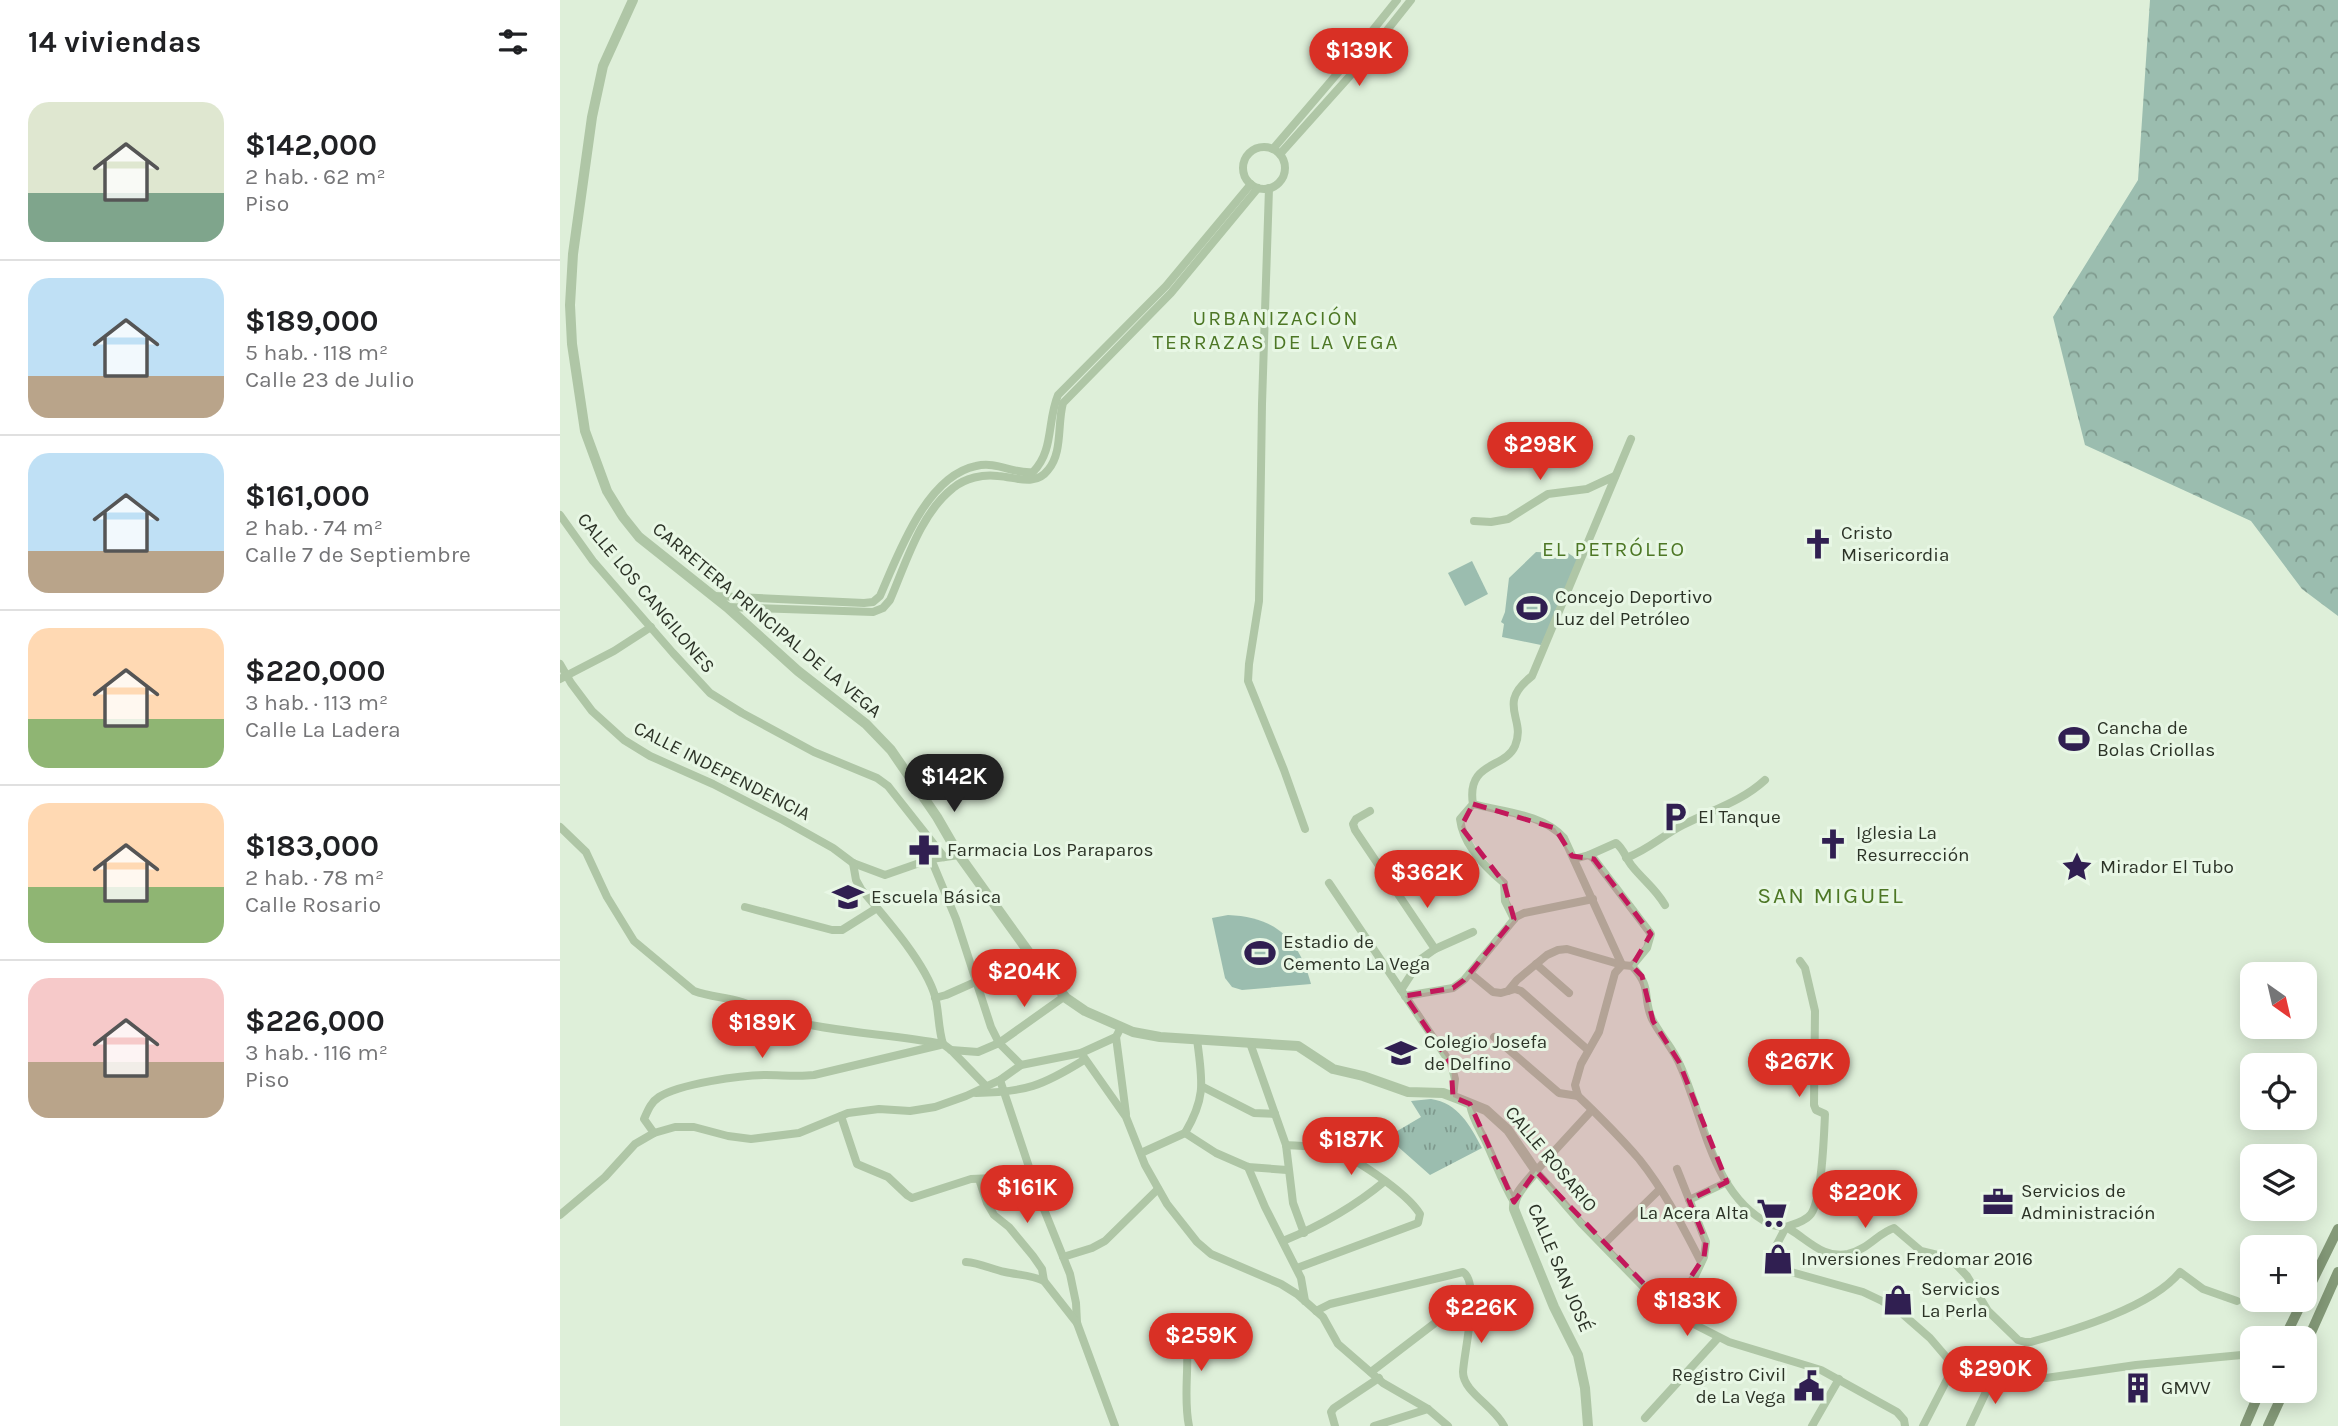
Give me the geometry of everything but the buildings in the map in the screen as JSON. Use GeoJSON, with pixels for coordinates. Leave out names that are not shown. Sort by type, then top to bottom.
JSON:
{"type":"FeatureCollection","features":[{"type":"Feature","properties":{"kind":"main road"},"geometry":{"type":"LineString","coordinates":[[2317,1271],[2338,1228]]}},
{"type":"Feature","properties":{"kind":"main road"},"geometry":{"type":"LineString","coordinates":[[2314,1326],[2338,1272]]}},
{"type":"Feature","properties":{"kind":"main road"},"geometry":{"type":"LineString","coordinates":[[2245,1426],[2255,1403]]}},
{"type":"Feature","properties":{"kind":"main road"},"geometry":{"type":"LineString","coordinates":[[2269,1426],[2279,1403]]}},
{"type":"Feature","properties":{"kind":"street","name":"CARRETERA PRINCIPAL DE LA VEGA"},"geometry":{"type":"LineString","coordinates":[[633,0],[603,66],[592,117],[573,254],[570,305],[572,345],[585,431],[607,491],[639,537],[714,596],[798,671],[866,724],[891,750],[937,817],[959,855],[1032,957],[1065,996],[1119,1032]]}},
{"type":"Feature","properties":{"kind":"street"},"geometry":{"type":"LineString","coordinates":[[1277,151],[1397,0]]}},
{"type":"Feature","properties":{"kind":"street"},"geometry":{"type":"LineString","coordinates":[[1277,151],[1357,68],[1411,0]]}},
{"type":"Feature","properties":{"kind":"street"},"geometry":{"type":"LineString","coordinates":[[1266,147],[1277,151],[1285,167],[1284,174],[1276,185],[1269,188],[1255,186],[1244,173],[1245,160],[1254,150],[1266,147]]}},
{"type":"Feature","properties":{"kind":"street"},"geometry":{"type":"LineString","coordinates":[[714,596],[873,602],[880,596],[905,540],[923,509],[948,479],[977,465],[993,464],[1020,474],[1033,472],[1041,465],[1048,449],[1052,409],[1058,395],[1166,285],[1255,186]]}},
{"type":"Feature","properties":{"kind":"street"},"geometry":{"type":"LineString","coordinates":[[727,607],[873,612],[883,608],[890,600],[928,516],[953,487],[970,478],[997,475],[1025,481],[1037,479],[1047,472],[1057,456],[1059,418],[1063,403],[1171,293],[1255,186]]}},
{"type":"Feature","properties":{"kind":"street"},"geometry":{"type":"LineString","coordinates":[[1269,188],[1259,601],[1248,681],[1286,775],[1304,829]]}},
{"type":"Feature","properties":{"kind":"street"},"geometry":{"type":"LineString","coordinates":[[1514,919],[1505,901],[1504,883],[1476,853],[1461,827],[1460,819],[1472,804],[1471,793],[1478,776],[1492,763],[1510,755],[1514,747],[1518,730],[1513,702],[1521,685],[1532,676],[1631,439]]}},
{"type":"Feature","properties":{"kind":"street"},"geometry":{"type":"LineString","coordinates":[[1474,521],[1508,519],[1548,494],[1587,489],[1615,476]]}},
{"type":"Feature","properties":{"kind":"street","name":"CALLE LOS CANGILONES"},"geometry":{"type":"LineString","coordinates":[[560,515],[586,551],[710,693],[814,752],[877,778],[888,786],[944,857]]}},
{"type":"Feature","properties":{"kind":"street"},"geometry":{"type":"LineString","coordinates":[[563,677],[614,651],[651,627]]}},
{"type":"Feature","properties":{"kind":"street","name":"CALLE INDEPENDENCIA"},"geometry":{"type":"LineString","coordinates":[[560,664],[563,677],[592,711],[624,740],[650,756],[783,820],[833,848],[853,863],[885,875],[931,859],[959,855]]}},
{"type":"Feature","properties":{"kind":"street"},"geometry":{"type":"LineString","coordinates":[[1626,858],[1684,824],[1742,798],[1765,780]]}},
{"type":"Feature","properties":{"kind":"street"},"geometry":{"type":"LineString","coordinates":[[1472,804],[1555,828],[1564,838],[1622,965]]}},
{"type":"Feature","properties":{"kind":"street"},"geometry":{"type":"LineString","coordinates":[[1370,811],[1356,819],[1353,824],[1355,831],[1435,948]]}},
{"type":"Feature","properties":{"kind":"street"},"geometry":{"type":"LineString","coordinates":[[560,827],[586,852],[607,897],[634,941],[694,991],[741,1001],[785,1020],[943,1044],[986,1086]]}},
{"type":"Feature","properties":{"kind":"street"},"geometry":{"type":"LineString","coordinates":[[1574,859],[1616,843],[1665,905]]}},
{"type":"Feature","properties":{"kind":"street"},"geometry":{"type":"LineString","coordinates":[[1589,855],[1651,934],[1647,948],[1632,966]]}},
{"type":"Feature","properties":{"kind":"street"},"geometry":{"type":"LineString","coordinates":[[931,859],[956,919],[991,1027],[999,1043],[1021,1065]]}},
{"type":"Feature","properties":{"kind":"street"},"geometry":{"type":"LineString","coordinates":[[853,863],[856,880],[861,889],[923,969],[935,998],[943,1044]]}},
{"type":"Feature","properties":{"kind":"street"},"geometry":{"type":"LineString","coordinates":[[1329,883],[1451,1064],[1455,1079],[1453,1097]]}},
{"type":"Feature","properties":{"kind":"street"},"geometry":{"type":"LineString","coordinates":[[1403,993],[1453,988],[1464,980],[1514,919],[1524,913],[1593,899]]}},
{"type":"Feature","properties":{"kind":"street"},"geometry":{"type":"LineString","coordinates":[[745,907],[832,930],[842,930],[877,908]]}},
{"type":"Feature","properties":{"kind":"street"},"geometry":{"type":"LineString","coordinates":[[1403,993],[1421,959],[1435,948],[1473,932]]}},
{"type":"Feature","properties":{"kind":"street"},"geometry":{"type":"LineString","coordinates":[[1508,991],[1536,964],[1558,950],[1567,949],[1632,966],[1642,976],[1653,1021],[1679,1062],[1713,1157],[1727,1182],[1750,1209],[1771,1225],[1786,1227],[1818,1250],[1845,1254],[1861,1249],[1894,1228],[1921,1251],[1950,1258],[1967,1276],[1988,1311],[2018,1340],[2025,1342],[2079,1328],[2132,1306],[2172,1282],[2180,1272],[2203,1289],[2237,1301]]}},
{"type":"Feature","properties":{"kind":"street"},"geometry":{"type":"LineString","coordinates":[[935,998],[976,983],[1032,957]]}},
{"type":"Feature","properties":{"kind":"street"},"geometry":{"type":"LineString","coordinates":[[1800,961],[1805,968],[1815,1011],[1814,1105],[1816,1110],[1825,1114],[1824,1130],[1816,1203],[1810,1217],[1786,1227],[1767,1263],[1863,1292],[1882,1301],[1898,1310],[1930,1338],[1954,1366],[1972,1373],[1993,1377],[2046,1378],[2136,1365],[2240,1355]]}},
{"type":"Feature","properties":{"kind":"street"},"geometry":{"type":"LineString","coordinates":[[1536,964],[1569,993]]}},
{"type":"Feature","properties":{"kind":"street"},"geometry":{"type":"LineString","coordinates":[[1622,965],[1615,973],[1599,1032],[1580,1064],[1575,1085],[1578,1096],[1638,1158],[1682,1225],[1701,1262]]}},
{"type":"Feature","properties":{"kind":"street"},"geometry":{"type":"LineString","coordinates":[[1470,973],[1493,992],[1515,989],[1521,991],[1588,1050]]}},
{"type":"Feature","properties":{"kind":"street"},"geometry":{"type":"LineString","coordinates":[[951,1049],[978,1052],[999,1043],[1065,996]]}},
{"type":"Feature","properties":{"kind":"street"},"geometry":{"type":"LineString","coordinates":[[972,1093],[1004,1093],[1037,1086],[1119,1032],[1126,1117]]}},
{"type":"Feature","properties":{"kind":"street","name":"CALLE ROSARIO"},"geometry":{"type":"LineString","coordinates":[[1119,1032],[1298,1046],[1333,1069],[1408,1091],[1443,1093],[1486,1110],[1508,1130],[1536,1171],[1669,1310],[1718,1338],[1802,1363],[1839,1379],[1897,1412],[1904,1420],[1905,1426]]}},
{"type":"Feature","properties":{"kind":"street"},"geometry":{"type":"LineString","coordinates":[[1494,1037],[1559,1093],[1578,1096]]}},
{"type":"Feature","properties":{"kind":"street"},"geometry":{"type":"LineString","coordinates":[[1141,1153],[1185,1133],[1196,1114],[1203,1087],[1197,1039]]}},
{"type":"Feature","properties":{"kind":"street"},"geometry":{"type":"LineString","coordinates":[[1250,1043],[1286,1145],[1293,1203],[1304,1233]]}},
{"type":"Feature","properties":{"kind":"street"},"geometry":{"type":"LineString","coordinates":[[653,1133],[644,1119],[650,1106],[660,1096],[694,1085],[743,1075],[814,1075],[943,1044]]}},
{"type":"Feature","properties":{"kind":"street"},"geometry":{"type":"LineString","coordinates":[[560,1215],[605,1177],[635,1144],[653,1133],[675,1127],[694,1127],[751,1139],[799,1133],[841,1116],[879,1109],[910,1111],[934,1107],[1000,1080],[1021,1065],[1083,1056]]}},
{"type":"Feature","properties":{"kind":"street"},"geometry":{"type":"LineString","coordinates":[[1083,1056],[1126,1117],[1167,1204],[1197,1242],[1211,1254],[1281,1284],[1305,1301],[1323,1317],[1338,1344],[1379,1378],[1428,1409],[1448,1426]]}},
{"type":"Feature","properties":{"kind":"street"},"geometry":{"type":"LineString","coordinates":[[1000,1080],[1029,1170],[1070,1274],[1077,1323],[1115,1426]]}},
{"type":"Feature","properties":{"kind":"street"},"geometry":{"type":"LineString","coordinates":[[1203,1087],[1254,1113],[1275,1114]]}},
{"type":"Feature","properties":{"kind":"street"},"geometry":{"type":"LineString","coordinates":[[1471,1104],[1471,1114],[1514,1202]]}},
{"type":"Feature","properties":{"kind":"street"},"geometry":{"type":"LineString","coordinates":[[1536,1171],[1592,1110]]}},
{"type":"Feature","properties":{"kind":"street"},"geometry":{"type":"LineString","coordinates":[[841,1116],[857,1164],[888,1177],[912,1198],[971,1179],[995,1178],[1029,1170]]}},
{"type":"Feature","properties":{"kind":"street"},"geometry":{"type":"LineString","coordinates":[[1185,1133],[1216,1153],[1248,1167],[1287,1170]]}},
{"type":"Feature","properties":{"kind":"street"},"geometry":{"type":"LineString","coordinates":[[1286,1145],[1327,1149],[1385,1181],[1414,1204],[1420,1214],[1418,1223],[1297,1268]]}},
{"type":"Feature","properties":{"kind":"street"},"geometry":{"type":"LineString","coordinates":[[1248,1167],[1265,1208],[1297,1268],[1305,1301]]}},
{"type":"Feature","properties":{"kind":"street"},"geometry":{"type":"LineString","coordinates":[[1669,1310],[1695,1276],[1706,1242],[1677,1169]]}},
{"type":"Feature","properties":{"kind":"street","name":"CALLE SAN JOSÉ"},"geometry":{"type":"LineString","coordinates":[[1536,1171],[1514,1202],[1517,1220],[1578,1355],[1585,1388],[1588,1426]]}},
{"type":"Feature","properties":{"kind":"street"},"geometry":{"type":"LineString","coordinates":[[979,1179],[994,1215],[1009,1227],[1033,1256],[1042,1269],[1044,1281]]}},
{"type":"Feature","properties":{"kind":"street"},"geometry":{"type":"LineString","coordinates":[[1283,1241],[1304,1233],[1361,1201],[1385,1181]]}},
{"type":"Feature","properties":{"kind":"street"},"geometry":{"type":"LineString","coordinates":[[1689,1200],[1727,1182]]}},
{"type":"Feature","properties":{"kind":"street"},"geometry":{"type":"LineString","coordinates":[[1063,1257],[1105,1241],[1158,1189]]}},
{"type":"Feature","properties":{"kind":"street"},"geometry":{"type":"LineString","coordinates":[[1604,1245],[1660,1189]]}},
{"type":"Feature","properties":{"kind":"street"},"geometry":{"type":"LineString","coordinates":[[967,1262],[1044,1281],[1077,1323]]}},
{"type":"Feature","properties":{"kind":"street"},"geometry":{"type":"LineString","coordinates":[[1316,1311],[1330,1304],[1463,1272],[1468,1275],[1471,1283],[1470,1321],[1463,1374],[1465,1385],[1498,1415],[1504,1426]]}},
{"type":"Feature","properties":{"kind":"street"},"geometry":{"type":"LineString","coordinates":[[1371,1372],[1448,1313]]}},
{"type":"Feature","properties":{"kind":"street"},"geometry":{"type":"LineString","coordinates":[[1184,1327],[1188,1345],[1185,1394],[1189,1426]]}},
{"type":"Feature","properties":{"kind":"street"},"geometry":{"type":"LineString","coordinates":[[1645,1418],[1718,1338]]}},
{"type":"Feature","properties":{"kind":"street"},"geometry":{"type":"LineString","coordinates":[[1923,1426],[1954,1366]]}},
{"type":"Feature","properties":{"kind":"street"},"geometry":{"type":"LineString","coordinates":[[1970,1426],[1993,1377]]}},
{"type":"Feature","properties":{"kind":"street"},"geometry":{"type":"LineString","coordinates":[[1335,1426],[1331,1412],[1334,1408],[1379,1378]]}},
{"type":"Feature","properties":{"kind":"street"},"geometry":{"type":"LineString","coordinates":[[1812,1426],[1839,1379]]}},
{"type":"Feature","properties":{"kind":"street"},"geometry":{"type":"LineString","coordinates":[[1374,1426],[1428,1409]]}},
{"type":"Feature","properties":{"kind":"highlighted area"},"geometry":{"type":"Polygon","coordinates":[[[1473,804],[1555,828],[1572,856],[1594,859],[1651,934],[1632,966],[1642,976],[1653,1021],[1679,1062],[1727,1182],[1689,1200],[1706,1242],[1704,1257],[1669,1310],[1536,1171],[1514,1202],[1470,1104],[1453,1097],[1451,1064],[1405,996],[1453,988],[1464,980],[1514,919],[1504,883],[1461,827],[1473,804]]]}},
{"type":"Feature","properties":{"kind":"green space"},"geometry":{"type":"Polygon","coordinates":[[[2150,0],[2338,0],[2338,616],[2302,589],[2251,521],[2085,445],[2053,317],[2138,180],[2150,0]]]}},
{"type":"Feature","properties":{"kind":"green space","name":"Concejo Deportivo Luz del Petróleo"},"geometry":{"type":"Polygon","coordinates":[[[1536,552],[1568,553],[1580,561],[1541,645],[1502,637],[1504,624],[1501,622],[1505,612],[1509,578],[1536,552]]]}},
{"type":"Feature","properties":{"kind":"green space"},"geometry":{"type":"Polygon","coordinates":[[[1472,561],[1488,594],[1465,606],[1448,573],[1472,561]]]}},
{"type":"Feature","properties":{"kind":"green space","name":"Estadio de Cemento La Vega"},"geometry":{"type":"Polygon","coordinates":[[[1228,915],[1260,920],[1283,933],[1300,955],[1311,984],[1242,990],[1232,987],[1225,978],[1212,918],[1228,915]]]}},
{"type":"Feature","properties":{"kind":"green space"},"geometry":{"type":"Polygon","coordinates":[[[1431,1099],[1456,1110],[1468,1123],[1482,1148],[1430,1175],[1387,1137],[1421,1117],[1411,1101],[1431,1099]]]}},
{"type":"Feature","properties":{"kind":"place","name":"Cristo Misericordia"},"geometry":{"type":"Point","coordinates":[1818,544]}},
{"type":"Feature","properties":{"kind":"place","name":"Concejo Deportivo Luz del Petróleo"},"geometry":{"type":"Point","coordinates":[1532,608]}},
{"type":"Feature","properties":{"kind":"place","name":"Cancha de Bolas Criollas"},"geometry":{"type":"Point","coordinates":[2074,739]}},
{"type":"Feature","properties":{"kind":"place","name":"El Tanque"},"geometry":{"type":"Point","coordinates":[1675,817]}},
{"type":"Feature","properties":{"kind":"place","name":"Iglesia La Resurrección"},"geometry":{"type":"Point","coordinates":[1833,844]}},
{"type":"Feature","properties":{"kind":"place","name":"Farmacia Los Paraparos"},"geometry":{"type":"Point","coordinates":[924,850]}},
{"type":"Feature","properties":{"kind":"place","name":"Mirador El Tubo"},"geometry":{"type":"Point","coordinates":[2077,867]}},
{"type":"Feature","properties":{"kind":"place","name":"Escuela Básica"},"geometry":{"type":"Point","coordinates":[848,897]}},
{"type":"Feature","properties":{"kind":"place","name":"Estadio de Cemento La Vega"},"geometry":{"type":"Point","coordinates":[1260,953]}},
{"type":"Feature","properties":{"kind":"place","name":"Colegio Josefa de Delfino"},"geometry":{"type":"Point","coordinates":[1401,1053]}},
{"type":"Feature","properties":{"kind":"place","name":"Servicios de Administración"},"geometry":{"type":"Point","coordinates":[1998,1202]}},
{"type":"Feature","properties":{"kind":"place","name":"La Acera Alta"},"geometry":{"type":"Point","coordinates":[1772,1213]}},
{"type":"Feature","properties":{"kind":"place","name":"Inversiones Fredomar 2016"},"geometry":{"type":"Point","coordinates":[1778,1259]}},
{"type":"Feature","properties":{"kind":"place","name":"Servicios La Perla"},"geometry":{"type":"Point","coordinates":[1898,1300]}},
{"type":"Feature","properties":{"kind":"place","name":"Registro Civil de La Vega"},"geometry":{"type":"Point","coordinates":[1809,1386]}},
{"type":"Feature","properties":{"kind":"place","name":"GMVV"},"geometry":{"type":"Point","coordinates":[2138,1388]}},
{"type":"Feature","properties":{"kind":"district","name":"URBANIZACIÓN TERRAZAS DE LA VEGA"},"geometry":{"type":"Point","coordinates":[1276,330]}},
{"type":"Feature","properties":{"kind":"district","name":"EL PETRÓLEO"},"geometry":{"type":"Point","coordinates":[1614,549]}},
{"type":"Feature","properties":{"kind":"district","name":"SAN MIGUEL"},"geometry":{"type":"Point","coordinates":[1831,895]}}]}
